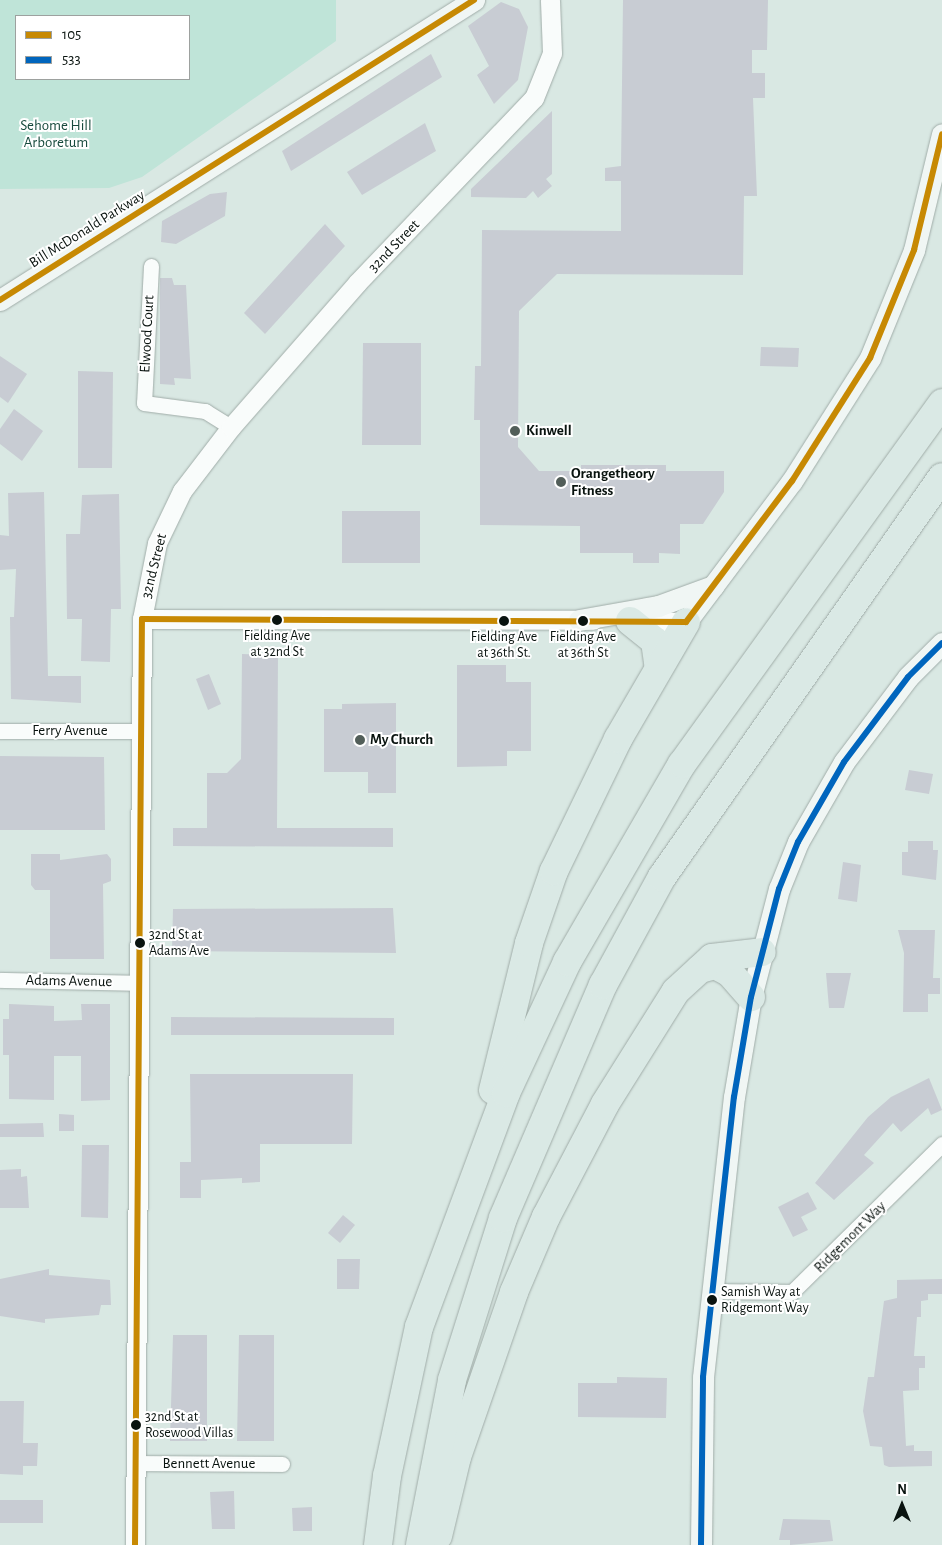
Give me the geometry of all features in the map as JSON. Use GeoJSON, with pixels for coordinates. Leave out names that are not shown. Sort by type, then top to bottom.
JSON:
{"type":"FeatureCollection","features":[{"type":"Feature","properties":{"kind":"highway"},"geometry":{"type":"LineString","coordinates":[[454,1223],[506,1093],[567,962],[682,764],[942,403]]}},
{"type":"Feature","properties":{"kind":"highway"},"geometry":{"type":"LineString","coordinates":[[420,1545],[452,1380],[503,1218],[604,985],[662,876],[942,476]]}},
{"type":"Feature","properties":{"kind":"highway"},"geometry":{"type":"LineString","coordinates":[[630,621],[655,640],[659,668]]}},
{"type":"Feature","properties":{"kind":"highway"},"geometry":{"type":"LineString","coordinates":[[378,1545],[419,1327],[454,1223],[507,1040],[530,943],[554,871],[618,739],[686,622]]}},
{"type":"Feature","properties":{"kind":"highway"},"geometry":{"type":"LineString","coordinates":[[436,1545],[457,1457],[489,1362],[546,1218],[604,1104],[676,990],[712,958],[762,952]]}},
{"type":"Feature","properties":{"kind":"highway"},"geometry":{"type":"LineString","coordinates":[[700,969],[715,964],[730,973],[751,997]]}},
{"type":"Feature","properties":{"kind":"main road","name":"Bill McDonald Parkway"},"geometry":{"type":"LineString","coordinates":[[0,283],[455,0]]}},
{"type":"Feature","properties":{"kind":"main road","name":"Bill McDonald Parkway"},"geometry":{"type":"LineString","coordinates":[[0,300],[474,0]]}},
{"type":"Feature","properties":{"kind":"main road"},"geometry":{"type":"LineString","coordinates":[[686,622],[792,481],[870,358],[914,250],[942,134]]}},
{"type":"Feature","properties":{"kind":"main road"},"geometry":{"type":"LineString","coordinates":[[579,620],[658,606],[713,586]]}},
{"type":"Feature","properties":{"kind":"main road"},"geometry":{"type":"LineString","coordinates":[[701,1545],[703,1377],[734,1098],[751,997],[762,952],[779,889],[820,799],[872,723],[939,653]]}},
{"type":"Feature","properties":{"kind":"street","name":"32nd Street"},"geometry":{"type":"LineString","coordinates":[[135,1545],[138,983],[142,619],[145,588],[167,518],[231,427],[357,283],[534,98],[552,53],[550,0]]}},
{"type":"Feature","properties":{"kind":"street","name":"Elwood Court"},"geometry":{"type":"LineString","coordinates":[[151,266],[144,403],[205,411],[231,427]]}},
{"type":"Feature","properties":{"kind":"street"},"geometry":{"type":"LineString","coordinates":[[142,619],[686,622]]}},
{"type":"Feature","properties":{"kind":"street","name":"Ferry Avenue"},"geometry":{"type":"LineString","coordinates":[[0,731],[141,731]]}},
{"type":"Feature","properties":{"kind":"street","name":"Adams Avenue"},"geometry":{"type":"LineString","coordinates":[[0,980],[138,983]]}},
{"type":"Feature","properties":{"kind":"street","name":"Ridgemont Way"},"geometry":{"type":"LineString","coordinates":[[712,1291],[792,1292],[942,1144]]}},
{"type":"Feature","properties":{"kind":"street","name":"Bennett Avenue"},"geometry":{"type":"LineString","coordinates":[[136,1464],[282,1464]]}},
{"type":"Feature","properties":{"kind":"green space","name":"Sehome Hill Arboretum"},"geometry":{"type":"Polygon","coordinates":[[[0,0],[336,0],[336,41],[142,177],[109,188],[0,189],[0,0]]]}},
{"type":"Feature","properties":{"kind":"building"},"geometry":{"type":"Polygon","coordinates":[[[623,0],[768,0],[767,50],[752,50],[752,73],[765,73],[765,98],[753,98],[757,196],[744,196],[743,275],[557,274],[519,311],[518,447],[539,471],[581,471],[581,465],[666,465],[666,471],[724,471],[724,492],[703,524],[680,524],[680,554],[659,553],[659,563],[633,563],[633,553],[580,553],[580,526],[480,525],[480,420],[474,420],[475,366],[481,366],[482,230],[621,231],[621,181],[605,181],[605,168],[621,166],[623,0]]]}},
{"type":"Feature","properties":{"kind":"building"},"geometry":{"type":"Polygon","coordinates":[[[501,2],[519,9],[528,27],[518,80],[494,104],[477,75],[489,66],[468,26],[501,2]]]}},
{"type":"Feature","properties":{"kind":"building"},"geometry":{"type":"Polygon","coordinates":[[[431,54],[442,77],[291,171],[282,151],[431,54]]]}},
{"type":"Feature","properties":{"kind":"building"},"geometry":{"type":"Polygon","coordinates":[[[552,111],[552,174],[546,179],[552,186],[538,198],[533,191],[526,198],[471,197],[471,189],[552,111]]]}},
{"type":"Feature","properties":{"kind":"building"},"geometry":{"type":"Polygon","coordinates":[[[425,123],[436,151],[362,195],[347,172],[425,123]]]}},
{"type":"Feature","properties":{"kind":"building"},"geometry":{"type":"Polygon","coordinates":[[[227,192],[225,216],[176,244],[161,242],[162,221],[210,194],[227,192]]]}},
{"type":"Feature","properties":{"kind":"building"},"geometry":{"type":"Polygon","coordinates":[[[325,224],[345,246],[265,334],[244,313],[325,224]]]}},
{"type":"Feature","properties":{"kind":"building"},"geometry":{"type":"Polygon","coordinates":[[[160,278],[172,278],[174,285],[186,285],[191,379],[174,378],[175,385],[160,384],[160,278]]]}},
{"type":"Feature","properties":{"kind":"building"},"geometry":{"type":"Polygon","coordinates":[[[363,343],[421,343],[421,445],[362,445],[363,343]]]}},
{"type":"Feature","properties":{"kind":"building"},"geometry":{"type":"Polygon","coordinates":[[[761,347],[799,348],[798,367],[760,366],[761,347]]]}},
{"type":"Feature","properties":{"kind":"building"},"geometry":{"type":"Polygon","coordinates":[[[0,356],[27,374],[8,403],[0,397],[0,356]]]}},
{"type":"Feature","properties":{"kind":"building"},"geometry":{"type":"Polygon","coordinates":[[[78,371],[113,372],[112,468],[78,468],[78,371]]]}},
{"type":"Feature","properties":{"kind":"building"},"geometry":{"type":"Polygon","coordinates":[[[14,409],[43,431],[22,461],[0,444],[0,429],[14,409]]]}},
{"type":"Feature","properties":{"kind":"building"},"geometry":{"type":"Polygon","coordinates":[[[44,492],[48,676],[81,676],[81,703],[11,699],[10,617],[14,617],[16,569],[0,570],[0,535],[9,536],[8,493],[44,492]]]}},
{"type":"Feature","properties":{"kind":"building"},"geometry":{"type":"Polygon","coordinates":[[[119,494],[121,609],[111,609],[110,662],[81,661],[82,619],[67,619],[66,534],[80,534],[82,495],[119,494]]]}},
{"type":"Feature","properties":{"kind":"building"},"geometry":{"type":"Polygon","coordinates":[[[342,511],[420,511],[420,563],[342,563],[342,511]]]}},
{"type":"Feature","properties":{"kind":"building"},"geometry":{"type":"Polygon","coordinates":[[[242,654],[278,655],[277,828],[393,828],[393,847],[173,846],[173,828],[207,828],[207,773],[227,773],[241,759],[242,654]]]}},
{"type":"Feature","properties":{"kind":"building"},"geometry":{"type":"Polygon","coordinates":[[[457,665],[506,665],[506,682],[531,682],[531,751],[507,751],[507,766],[457,767],[457,665]]]}},
{"type":"Feature","properties":{"kind":"building"},"geometry":{"type":"Polygon","coordinates":[[[209,674],[221,704],[208,710],[196,679],[209,674]]]}},
{"type":"Feature","properties":{"kind":"building","name":"My Church"},"geometry":{"type":"Polygon","coordinates":[[[396,703],[396,793],[368,793],[368,772],[324,772],[324,709],[342,709],[342,704],[396,703]]]}},
{"type":"Feature","properties":{"kind":"building"},"geometry":{"type":"Polygon","coordinates":[[[0,756],[104,757],[105,830],[0,830],[0,756]]]}},
{"type":"Feature","properties":{"kind":"building"},"geometry":{"type":"Polygon","coordinates":[[[909,770],[933,774],[929,794],[905,790],[909,770]]]}},
{"type":"Feature","properties":{"kind":"building"},"geometry":{"type":"Polygon","coordinates":[[[908,841],[933,841],[933,850],[938,850],[936,880],[902,875],[902,852],[908,852],[908,841]]]}},
{"type":"Feature","properties":{"kind":"building"},"geometry":{"type":"Polygon","coordinates":[[[31,854],[60,854],[60,860],[107,854],[111,859],[111,881],[103,884],[104,959],[50,959],[50,890],[35,890],[31,885],[31,854]]]}},
{"type":"Feature","properties":{"kind":"building"},"geometry":{"type":"Polygon","coordinates":[[[843,862],[861,865],[857,902],[838,899],[843,862]]]}},
{"type":"Feature","properties":{"kind":"building"},"geometry":{"type":"Polygon","coordinates":[[[393,908],[396,953],[172,951],[173,909],[393,908]]]}},
{"type":"Feature","properties":{"kind":"building"},"geometry":{"type":"Polygon","coordinates":[[[898,930],[935,930],[933,978],[940,978],[940,994],[928,994],[928,1012],[903,1012],[904,953],[898,930]]]}},
{"type":"Feature","properties":{"kind":"building"},"geometry":{"type":"Polygon","coordinates":[[[826,973],[851,973],[844,1008],[829,1008],[826,973]]]}},
{"type":"Feature","properties":{"kind":"building"},"geometry":{"type":"Polygon","coordinates":[[[9,1004],[54,1006],[54,1021],[82,1020],[81,1004],[110,1004],[110,1100],[81,1101],[81,1056],[54,1056],[54,1100],[9,1099],[9,1055],[3,1055],[3,1019],[9,1019],[9,1004]]]}},
{"type":"Feature","properties":{"kind":"building"},"geometry":{"type":"Polygon","coordinates":[[[171,1017],[394,1018],[394,1035],[171,1035],[171,1017]]]}},
{"type":"Feature","properties":{"kind":"building"},"geometry":{"type":"Polygon","coordinates":[[[190,1074],[353,1074],[352,1144],[260,1144],[260,1182],[242,1183],[242,1178],[201,1180],[201,1198],[180,1198],[180,1162],[191,1162],[190,1074]]]}},
{"type":"Feature","properties":{"kind":"building"},"geometry":{"type":"Polygon","coordinates":[[[929,1078],[942,1110],[931,1115],[928,1108],[901,1132],[893,1123],[864,1155],[874,1163],[834,1200],[815,1183],[868,1117],[891,1097],[929,1078]]]}},
{"type":"Feature","properties":{"kind":"building"},"geometry":{"type":"Polygon","coordinates":[[[59,1114],[74,1115],[74,1131],[59,1131],[59,1114]]]}},
{"type":"Feature","properties":{"kind":"building"},"geometry":{"type":"Polygon","coordinates":[[[43,1123],[44,1137],[0,1137],[0,1124],[43,1123]]]}},
{"type":"Feature","properties":{"kind":"building"},"geometry":{"type":"Polygon","coordinates":[[[82,1145],[109,1145],[108,1218],[81,1217],[82,1145]]]}},
{"type":"Feature","properties":{"kind":"building"},"geometry":{"type":"Polygon","coordinates":[[[21,1169],[21,1177],[27,1176],[29,1208],[0,1208],[0,1170],[21,1169]]]}},
{"type":"Feature","properties":{"kind":"building"},"geometry":{"type":"Polygon","coordinates":[[[808,1192],[817,1209],[801,1217],[808,1230],[793,1237],[778,1207],[808,1192]]]}},
{"type":"Feature","properties":{"kind":"building"},"geometry":{"type":"Polygon","coordinates":[[[343,1215],[355,1225],[340,1243],[328,1233],[343,1215]]]}},
{"type":"Feature","properties":{"kind":"building"},"geometry":{"type":"Polygon","coordinates":[[[337,1259],[360,1259],[359,1289],[337,1289],[337,1259]]]}},
{"type":"Feature","properties":{"kind":"building"},"geometry":{"type":"Polygon","coordinates":[[[49,1269],[49,1275],[110,1280],[111,1305],[101,1305],[99,1315],[45,1319],[45,1323],[0,1316],[0,1279],[49,1269]]]}},
{"type":"Feature","properties":{"kind":"building"},"geometry":{"type":"Polygon","coordinates":[[[942,1279],[942,1294],[928,1294],[928,1300],[921,1301],[921,1317],[917,1317],[914,1356],[925,1356],[925,1368],[919,1368],[919,1390],[903,1391],[906,1446],[914,1445],[914,1451],[932,1451],[932,1466],[889,1467],[884,1465],[882,1447],[870,1446],[863,1411],[868,1377],[874,1377],[884,1301],[897,1298],[897,1280],[942,1279]]]}},
{"type":"Feature","properties":{"kind":"building"},"geometry":{"type":"Polygon","coordinates":[[[173,1335],[207,1335],[207,1441],[170,1441],[173,1335]]]}},
{"type":"Feature","properties":{"kind":"building"},"geometry":{"type":"Polygon","coordinates":[[[239,1335],[274,1335],[274,1441],[237,1441],[239,1335]]]}},
{"type":"Feature","properties":{"kind":"building"},"geometry":{"type":"Polygon","coordinates":[[[617,1377],[667,1378],[666,1418],[578,1417],[578,1383],[617,1383],[617,1377]]]}},
{"type":"Feature","properties":{"kind":"building"},"geometry":{"type":"Polygon","coordinates":[[[0,1401],[24,1401],[23,1443],[38,1443],[37,1466],[23,1466],[23,1475],[0,1474],[0,1401]]]}},
{"type":"Feature","properties":{"kind":"building"},"geometry":{"type":"Polygon","coordinates":[[[234,1491],[235,1529],[212,1529],[210,1492],[234,1491]]]}},
{"type":"Feature","properties":{"kind":"building"},"geometry":{"type":"Polygon","coordinates":[[[0,1500],[43,1500],[43,1523],[0,1523],[0,1500]]]}},
{"type":"Feature","properties":{"kind":"building"},"geometry":{"type":"Polygon","coordinates":[[[312,1507],[312,1531],[293,1531],[292,1508],[312,1507]]]}},
{"type":"Feature","properties":{"kind":"building"},"geometry":{"type":"Polygon","coordinates":[[[783,1519],[830,1520],[833,1541],[790,1545],[790,1540],[779,1540],[783,1519]]]}},
{"type":"Feature","properties":{"kind":"transit line","name":"105"},"geometry":{"type":"LineString","coordinates":[[0,300],[474,0]]}},
{"type":"Feature","properties":{"kind":"transit line","name":"105"},"geometry":{"type":"LineString","coordinates":[[142,619],[686,622],[792,481],[870,358],[914,250],[942,134]]}},
{"type":"Feature","properties":{"kind":"transit line","name":"105"},"geometry":{"type":"LineString","coordinates":[[135,1545],[142,619]]}},
{"type":"Feature","properties":{"kind":"transit line","name":"533"},"geometry":{"type":"LineString","coordinates":[[701,1545],[703,1377],[734,1097],[751,997],[779,889],[798,842],[844,762],[908,677],[942,643]]}},
{"type":"Feature","properties":{"kind":"place","name":"Kinwell"},"geometry":{"type":"Point","coordinates":[515,431]}},
{"type":"Feature","properties":{"kind":"place","name":"Orangetheory Fitness"},"geometry":{"type":"Point","coordinates":[561,482]}},
{"type":"Feature","properties":{"kind":"place","name":"Fielding Ave at 32nd St"},"geometry":{"type":"Point","coordinates":[277,620]}},
{"type":"Feature","properties":{"kind":"place","name":"Fielding Ave at 36th St."},"geometry":{"type":"Point","coordinates":[504,621]}},
{"type":"Feature","properties":{"kind":"place","name":"Fielding Ave at 36th St"},"geometry":{"type":"Point","coordinates":[583,621]}},
{"type":"Feature","properties":{"kind":"place","name":"My Church"},"geometry":{"type":"Point","coordinates":[360,740]}},
{"type":"Feature","properties":{"kind":"place","name":"32nd St at Adams Ave"},"geometry":{"type":"Point","coordinates":[140,943]}},
{"type":"Feature","properties":{"kind":"place","name":"Samish Way at Ridgemont Way"},"geometry":{"type":"Point","coordinates":[712,1300]}},
{"type":"Feature","properties":{"kind":"place","name":"32nd St at Rosewood Villas"},"geometry":{"type":"Point","coordinates":[136,1425]}}]}
